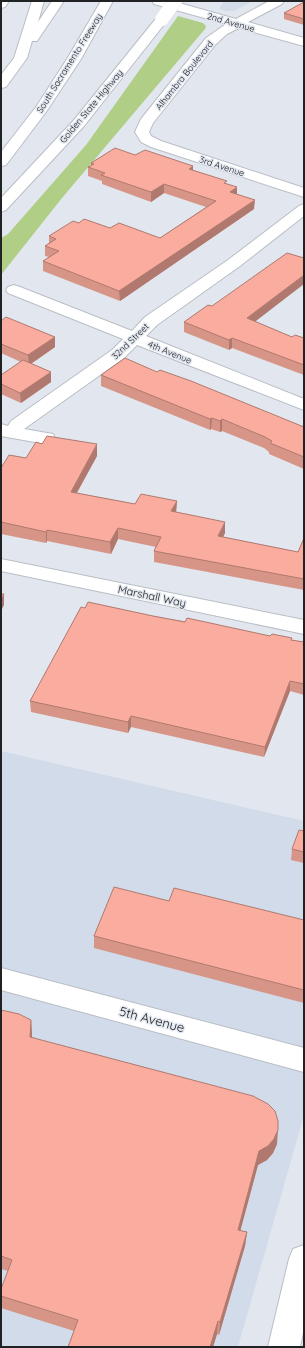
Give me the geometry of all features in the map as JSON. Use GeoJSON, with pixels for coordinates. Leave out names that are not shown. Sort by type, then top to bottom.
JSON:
{"type":"FeatureCollection","features":[{"type":"Feature","properties":{"kind":"main road"},"geometry":{"type":"LineString","coordinates":[[20,58],[38,1]]}},
{"type":"Feature","properties":{"kind":"main road"},"geometry":{"type":"LineString","coordinates":[[1,84],[58,1]]}},
{"type":"Feature","properties":{"kind":"main road","name":"South Sacramento Freeway"},"geometry":{"type":"LineString","coordinates":[[1,162],[41,109],[74,59],[107,1]]}},
{"type":"Feature","properties":{"kind":"main road","name":"2nd Avenue"},"geometry":{"type":"LineString","coordinates":[[158,1],[304,42]]}},
{"type":"Feature","properties":{"kind":"main road","name":"Golden State Highway"},"geometry":{"type":"LineString","coordinates":[[1,207],[79,123],[175,1]]}},
{"type":"Feature","properties":{"kind":"main road","name":"Alhambra Boulevard"},"geometry":{"type":"LineString","coordinates":[[142,135],[143,126],[211,41],[237,23],[278,1]]}},
{"type":"Feature","properties":{"kind":"main road"},"geometry":{"type":"LineString","coordinates":[[74,59],[118,7]]}},
{"type":"Feature","properties":{"kind":"main road","name":"3rd Avenue"},"geometry":{"type":"LineString","coordinates":[[142,135],[156,144],[304,193]]}},
{"type":"Feature","properties":{"kind":"main road","name":"32nd Street"},"geometry":{"type":"LineString","coordinates":[[1,430],[46,438],[17,425],[118,354],[151,321],[234,263],[304,209]]}},
{"type":"Feature","properties":{"kind":"main road","name":"4th Avenue"},"geometry":{"type":"LineString","coordinates":[[14,290],[304,406]]}},
{"type":"Feature","properties":{"kind":"main road","name":"Marshall Way"},"geometry":{"type":"LineString","coordinates":[[1,565],[304,627]]}},
{"type":"Feature","properties":{"kind":"main road","name":"5th Avenue"},"geometry":{"type":"LineString","coordinates":[[1,979],[304,1060]]}},
{"type":"Feature","properties":{"kind":"main road"},"geometry":{"type":"LineString","coordinates":[[284,1347],[304,1259]]}},
{"type":"Feature","properties":{"kind":"main road"},"geometry":{"type":"LineString","coordinates":[[292,1347],[304,1321]]}},
{"type":"Feature","properties":{"kind":"shaded area"},"geometry":{"type":"Polygon","coordinates":[[[224,1],[253,1],[234,11],[225,11],[219,9],[224,1]]]}},
{"type":"Feature","properties":{"kind":"shaded area"},"geometry":{"type":"Polygon","coordinates":[[[1,751],[304,821],[304,1115],[238,1347],[1,1347],[1,751]]]}},
{"type":"Feature","properties":{"kind":"green space"},"geometry":{"type":"Polygon","coordinates":[[[178,16],[203,23],[206,26],[205,29],[62,198],[1,275],[1,238],[8,234],[86,145],[178,16]]]}},
{"type":"Feature","properties":{"kind":"building"},"geometry":{"type":"Polygon","coordinates":[[[304,2],[304,19],[284,13],[304,2]]]}},
{"type":"Feature","properties":{"kind":"building"},"geometry":{"type":"Polygon","coordinates":[[[115,148],[135,155],[145,150],[193,166],[189,169],[227,181],[224,183],[237,187],[230,192],[255,200],[119,291],[43,261],[59,251],[45,246],[56,239],[49,236],[73,221],[79,223],[84,219],[110,228],[119,223],[160,238],[216,201],[164,184],[151,192],[101,175],[105,173],[88,167],[94,164],[91,163],[115,148]]]}},
{"type":"Feature","properties":{"kind":"building"},"geometry":{"type":"Polygon","coordinates":[[[287,253],[304,258],[304,275],[247,318],[292,337],[295,335],[304,338],[304,365],[232,338],[229,340],[184,322],[208,305],[212,306],[287,253]]]}},
{"type":"Feature","properties":{"kind":"building"},"geometry":{"type":"Polygon","coordinates":[[[6,317],[55,337],[28,355],[1,344],[1,321],[6,317]]]}},
{"type":"Feature","properties":{"kind":"building"},"geometry":{"type":"Polygon","coordinates":[[[125,358],[157,372],[160,370],[191,381],[304,427],[304,457],[270,443],[272,441],[265,437],[222,419],[220,421],[212,418],[210,419],[101,375],[125,358]]]}},
{"type":"Feature","properties":{"kind":"building"},"geometry":{"type":"Polygon","coordinates":[[[23,360],[51,372],[20,393],[1,384],[1,375],[23,360]]]}},
{"type":"Feature","properties":{"kind":"building"},"geometry":{"type":"Polygon","coordinates":[[[47,436],[97,444],[71,492],[135,504],[141,494],[177,501],[171,511],[225,522],[218,536],[298,552],[304,538],[304,579],[154,551],[161,537],[118,528],[110,542],[47,530],[46,532],[1,522],[1,468],[9,455],[26,458],[36,442],[42,444],[47,436]]]}},
{"type":"Feature","properties":{"kind":"building"},"geometry":{"type":"Polygon","coordinates":[[[88,602],[185,622],[187,618],[270,636],[272,634],[292,638],[291,640],[304,642],[304,684],[290,681],[265,747],[131,716],[128,722],[30,701],[81,607],[85,608],[88,602]]]}},
{"type":"Feature","properties":{"kind":"building"},"geometry":{"type":"Polygon","coordinates":[[[299,830],[304,831],[304,852],[292,849],[299,830]]]}},
{"type":"Feature","properties":{"kind":"building"},"geometry":{"type":"Polygon","coordinates":[[[114,887],[169,901],[174,888],[304,920],[304,990],[94,936],[114,887]]]}},
{"type":"Feature","properties":{"kind":"building"},"geometry":{"type":"Polygon","coordinates":[[[1,1010],[19,1014],[31,1020],[30,1037],[253,1096],[268,1104],[275,1111],[278,1121],[278,1130],[274,1139],[268,1146],[259,1151],[238,1230],[247,1232],[220,1322],[218,1321],[210,1347],[68,1347],[78,1320],[1,1296],[1,1289],[12,1260],[1,1256],[1,1010]]]}}]}
